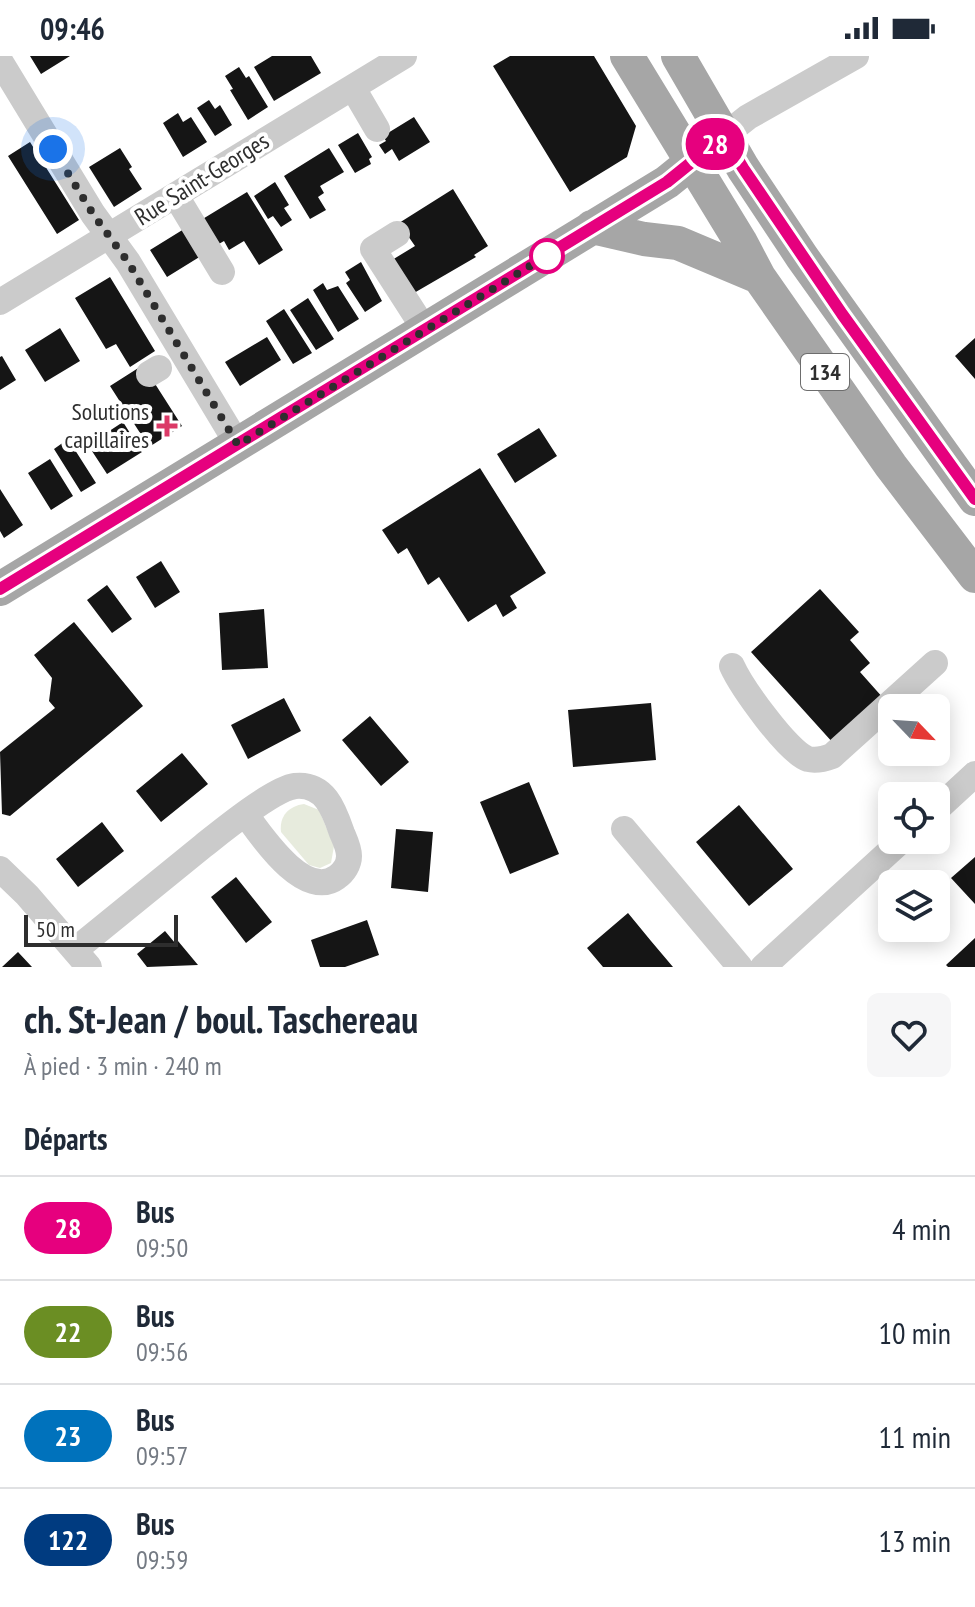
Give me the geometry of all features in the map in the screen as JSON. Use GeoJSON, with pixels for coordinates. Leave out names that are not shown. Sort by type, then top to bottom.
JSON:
{"type":"FeatureCollection","features":[{"type":"Feature","properties":{"kind":"main road","name":"134"},"geometry":{"type":"LineString","coordinates":[[627,56],[759,277],[891,466],[975,576]]}},
{"type":"Feature","properties":{"kind":"main road","name":"134"},"geometry":{"type":"LineString","coordinates":[[678,56],[743,168],[842,314],[975,499]]}},
{"type":"Feature","properties":{"kind":"main road"},"geometry":{"type":"LineString","coordinates":[[0,589],[667,182],[724,136]]}},
{"type":"Feature","properties":{"kind":"main road"},"geometry":{"type":"LineString","coordinates":[[592,227],[678,243],[759,277]]}},
{"type":"Feature","properties":{"kind":"street","name":"Rue Saint-Georges"},"geometry":{"type":"LineString","coordinates":[[0,302],[404,56]]}},
{"type":"Feature","properties":{"kind":"street"},"geometry":{"type":"LineString","coordinates":[[724,136],[748,117],[856,56]]}},
{"type":"Feature","properties":{"kind":"street"},"geometry":{"type":"LineString","coordinates":[[0,61],[109,237],[128,262],[238,445]]}},
{"type":"Feature","properties":{"kind":"street"},"geometry":{"type":"LineString","coordinates":[[353,88],[377,129]]}},
{"type":"Feature","properties":{"kind":"street"},"geometry":{"type":"LineString","coordinates":[[176,196],[222,272]]}},
{"type":"Feature","properties":{"kind":"street"},"geometry":{"type":"LineString","coordinates":[[397,234],[373,249],[425,330]]}},
{"type":"Feature","properties":{"kind":"street"},"geometry":{"type":"LineString","coordinates":[[732,666],[751,700],[800,755],[816,760],[832,756],[935,663]]}},
{"type":"Feature","properties":{"kind":"street"},"geometry":{"type":"LineString","coordinates":[[950,797],[975,774]]}},
{"type":"Feature","properties":{"kind":"street"},"geometry":{"type":"LineString","coordinates":[[0,869],[82,958],[203,846],[246,815]]}},
{"type":"Feature","properties":{"kind":"street"},"geometry":{"type":"LineString","coordinates":[[624,829],[740,967]]}},
{"type":"Feature","properties":{"kind":"street"},"geometry":{"type":"LineString","coordinates":[[763,967],[887,854]]}},
{"type":"Feature","properties":{"kind":"shaded area"},"geometry":{"type":"Polygon","coordinates":[[[304,804],[319,810],[334,846],[331,863],[320,868],[309,865],[281,832],[286,813],[304,804]]]}},
{"type":"Feature","properties":{"kind":"building"},"geometry":{"type":"Polygon","coordinates":[[[30,56],[70,56],[41,74],[30,56]]]}},
{"type":"Feature","properties":{"kind":"building"},"geometry":{"type":"Polygon","coordinates":[[[272,56],[311,56],[321,73],[274,101],[254,67],[272,56]]]}},
{"type":"Feature","properties":{"kind":"building"},"geometry":{"type":"Polygon","coordinates":[[[510,56],[594,56],[636,126],[627,157],[570,192],[493,66],[510,56]]]}},
{"type":"Feature","properties":{"kind":"building"},"geometry":{"type":"Polygon","coordinates":[[[239,67],[246,78],[249,76],[268,107],[248,120],[225,76],[239,67]]]}},
{"type":"Feature","properties":{"kind":"building"},"geometry":{"type":"Polygon","coordinates":[[[209,100],[215,109],[220,105],[232,125],[215,136],[197,108],[209,100]]]}},
{"type":"Feature","properties":{"kind":"building"},"geometry":{"type":"Polygon","coordinates":[[[178,113],[183,122],[191,117],[207,142],[183,157],[163,123],[178,113]]]}},
{"type":"Feature","properties":{"kind":"building"},"geometry":{"type":"Polygon","coordinates":[[[414,117],[430,142],[399,161],[392,149],[385,154],[379,145],[386,141],[383,136],[414,117]]]}},
{"type":"Feature","properties":{"kind":"building"},"geometry":{"type":"Polygon","coordinates":[[[358,133],[372,157],[369,159],[371,164],[355,173],[338,145],[358,133]]]}},
{"type":"Feature","properties":{"kind":"building"},"geometry":{"type":"Polygon","coordinates":[[[30,142],[79,220],[57,234],[8,156],[30,142]]]}},
{"type":"Feature","properties":{"kind":"building"},"geometry":{"type":"Polygon","coordinates":[[[120,148],[142,189],[114,207],[89,167],[120,148]]]}},
{"type":"Feature","properties":{"kind":"building"},"geometry":{"type":"Polygon","coordinates":[[[329,148],[344,172],[320,186],[324,193],[318,197],[326,210],[310,219],[284,176],[329,148]]]}},
{"type":"Feature","properties":{"kind":"building"},"geometry":{"type":"Polygon","coordinates":[[[275,182],[289,205],[284,208],[292,220],[281,227],[273,216],[268,219],[254,196],[275,182]]]}},
{"type":"Feature","properties":{"kind":"building"},"geometry":{"type":"Polygon","coordinates":[[[453,189],[488,246],[474,255],[476,257],[414,293],[392,260],[415,246],[399,223],[453,189]]]}},
{"type":"Feature","properties":{"kind":"building"},"geometry":{"type":"Polygon","coordinates":[[[247,192],[283,250],[259,265],[244,241],[229,250],[224,241],[217,245],[201,220],[247,192]]]}},
{"type":"Feature","properties":{"kind":"building"},"geometry":{"type":"Polygon","coordinates":[[[184,229],[201,256],[167,277],[150,250],[184,229]]]}},
{"type":"Feature","properties":{"kind":"building"},"geometry":{"type":"Polygon","coordinates":[[[361,262],[382,301],[365,312],[346,283],[350,280],[345,272],[361,262]]]}},
{"type":"Feature","properties":{"kind":"building"},"geometry":{"type":"Polygon","coordinates":[[[110,277],[155,351],[130,367],[116,344],[106,349],[75,298],[110,277]]]}},
{"type":"Feature","properties":{"kind":"building"},"geometry":{"type":"Polygon","coordinates":[[[323,283],[327,290],[338,286],[359,319],[338,332],[313,290],[323,283]]]}},
{"type":"Feature","properties":{"kind":"building"},"geometry":{"type":"Polygon","coordinates":[[[308,298],[334,339],[316,350],[290,310],[308,298]]]}},
{"type":"Feature","properties":{"kind":"building"},"geometry":{"type":"Polygon","coordinates":[[[284,309],[312,353],[293,364],[266,321],[284,309]]]}},
{"type":"Feature","properties":{"kind":"building"},"geometry":{"type":"Polygon","coordinates":[[[60,328],[80,361],[45,382],[25,350],[60,328]]]}},
{"type":"Feature","properties":{"kind":"building"},"geometry":{"type":"Polygon","coordinates":[[[267,337],[281,360],[240,386],[225,362],[267,337]]]}},
{"type":"Feature","properties":{"kind":"building"},"geometry":{"type":"Polygon","coordinates":[[[975,338],[975,379],[955,356],[975,338]]]}},
{"type":"Feature","properties":{"kind":"building"},"geometry":{"type":"Polygon","coordinates":[[[0,357],[16,380],[0,390],[0,357]]]}},
{"type":"Feature","properties":{"kind":"building"},"geometry":{"type":"Polygon","coordinates":[[[143,365],[182,426],[149,447],[110,386],[143,365]]]}},
{"type":"Feature","properties":{"kind":"building"},"geometry":{"type":"Polygon","coordinates":[[[123,422],[142,452],[107,474],[88,445],[123,422]]]}},
{"type":"Feature","properties":{"kind":"building"},"geometry":{"type":"Polygon","coordinates":[[[539,428],[557,456],[515,483],[497,454],[539,428]]]}},
{"type":"Feature","properties":{"kind":"building"},"geometry":{"type":"Polygon","coordinates":[[[68,439],[96,483],[81,492],[54,449],[68,439]]]}},
{"type":"Feature","properties":{"kind":"building"},"geometry":{"type":"Polygon","coordinates":[[[50,459],[73,496],[51,510],[28,473],[50,459]]]}},
{"type":"Feature","properties":{"kind":"building"},"geometry":{"type":"Polygon","coordinates":[[[480,468],[546,573],[510,596],[517,608],[503,617],[496,604],[468,622],[439,577],[428,585],[407,548],[398,554],[382,530],[480,468]]]}},
{"type":"Feature","properties":{"kind":"building"},"geometry":{"type":"Polygon","coordinates":[[[0,489],[23,525],[4,538],[0,531],[0,489]]]}},
{"type":"Feature","properties":{"kind":"building"},"geometry":{"type":"Polygon","coordinates":[[[161,561],[180,592],[155,608],[136,577],[161,561]]]}},
{"type":"Feature","properties":{"kind":"building"},"geometry":{"type":"Polygon","coordinates":[[[107,585],[132,619],[112,633],[87,600],[107,585]]]}},
{"type":"Feature","properties":{"kind":"building"},"geometry":{"type":"Polygon","coordinates":[[[820,589],[859,632],[850,640],[870,663],[860,672],[880,694],[878,704],[834,744],[751,652],[820,589]]]}},
{"type":"Feature","properties":{"kind":"building"},"geometry":{"type":"Polygon","coordinates":[[[264,609],[268,668],[222,670],[219,613],[264,609]]]}},
{"type":"Feature","properties":{"kind":"building"},"geometry":{"type":"Polygon","coordinates":[[[74,622],[143,706],[10,816],[2,814],[0,752],[55,708],[49,701],[52,678],[34,655],[74,622]]]}},
{"type":"Feature","properties":{"kind":"building"},"geometry":{"type":"Polygon","coordinates":[[[284,698],[301,731],[248,759],[231,725],[284,698]]]}},
{"type":"Feature","properties":{"kind":"building"},"geometry":{"type":"Polygon","coordinates":[[[651,703],[656,760],[573,767],[568,710],[651,703]]]}},
{"type":"Feature","properties":{"kind":"building"},"geometry":{"type":"Polygon","coordinates":[[[370,716],[409,762],[381,786],[342,740],[370,716]]]}},
{"type":"Feature","properties":{"kind":"building"},"geometry":{"type":"Polygon","coordinates":[[[182,753],[208,784],[161,822],[136,791],[182,753]]]}},
{"type":"Feature","properties":{"kind":"building"},"geometry":{"type":"Polygon","coordinates":[[[529,782],[559,854],[510,874],[480,802],[529,782]]]}},
{"type":"Feature","properties":{"kind":"building"},"geometry":{"type":"Polygon","coordinates":[[[739,805],[793,869],[749,906],[696,842],[739,805]]]}},
{"type":"Feature","properties":{"kind":"building"},"geometry":{"type":"Polygon","coordinates":[[[102,822],[124,851],[78,887],[56,859],[102,822]]]}},
{"type":"Feature","properties":{"kind":"building"},"geometry":{"type":"Polygon","coordinates":[[[396,829],[433,832],[428,892],[391,888],[396,829]]]}},
{"type":"Feature","properties":{"kind":"building"},"geometry":{"type":"Polygon","coordinates":[[[975,857],[975,904],[951,878],[975,857]]]}},
{"type":"Feature","properties":{"kind":"building"},"geometry":{"type":"Polygon","coordinates":[[[236,877],[272,922],[246,943],[211,897],[236,877]]]}},
{"type":"Feature","properties":{"kind":"building"},"geometry":{"type":"Polygon","coordinates":[[[628,913],[673,967],[603,967],[587,948],[628,913]]]}},
{"type":"Feature","properties":{"kind":"building"},"geometry":{"type":"Polygon","coordinates":[[[367,920],[379,955],[345,967],[320,967],[311,940],[367,920]]]}},
{"type":"Feature","properties":{"kind":"building"},"geometry":{"type":"Polygon","coordinates":[[[165,931],[198,965],[147,967],[137,954],[165,931]]]}},
{"type":"Feature","properties":{"kind":"building"},"geometry":{"type":"Polygon","coordinates":[[[975,938],[975,967],[946,965],[975,938]]]}},
{"type":"Feature","properties":{"kind":"building"},"geometry":{"type":"Polygon","coordinates":[[[18,952],[32,967],[2,967],[18,952]]]}},
{"type":"Feature","properties":{"kind":"bus line","name":"28"},"geometry":{"type":"LineString","coordinates":[[0,589],[667,182],[724,136],[842,314],[975,499]]}},
{"type":"Feature","properties":{"kind":"place","name":"Solutions capillaires"},"geometry":{"type":"Point","coordinates":[167,426]}},
{"type":"Feature","properties":{"kind":"route"},"geometry":{"type":"LineString","coordinates":[[53,149],[93,214],[128,262],[238,445],[553,252],[547,256]]}}]}
